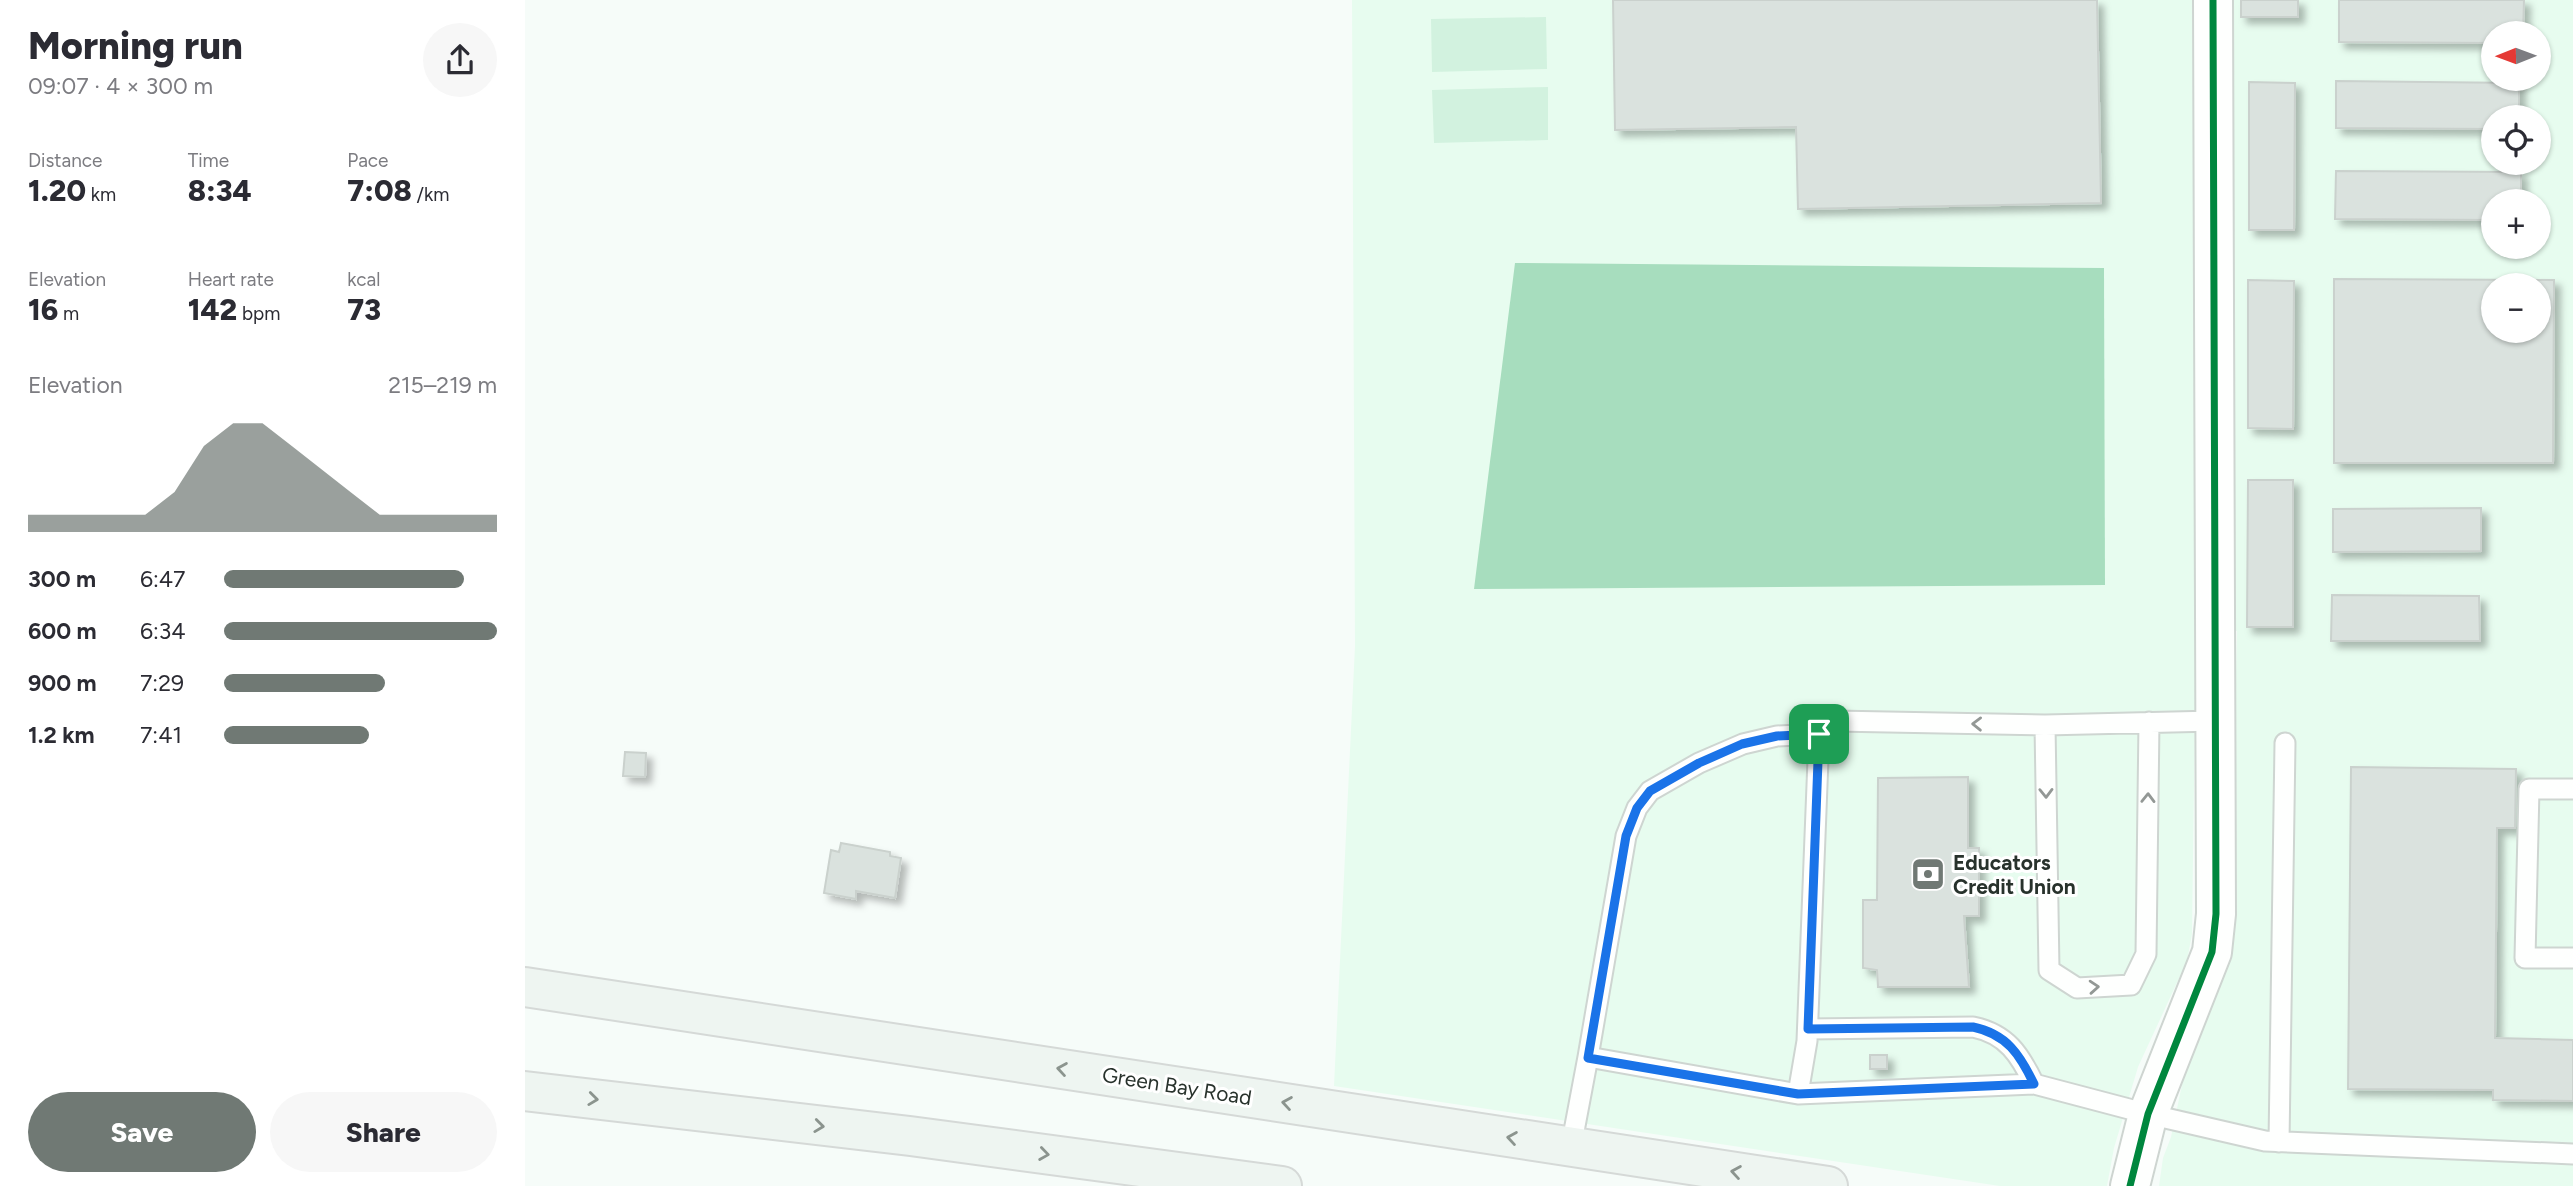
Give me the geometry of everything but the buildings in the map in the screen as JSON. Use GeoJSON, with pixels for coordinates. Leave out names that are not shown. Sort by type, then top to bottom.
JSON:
{"type":"FeatureCollection","features":[{"type":"Feature","properties":{"kind":"main road"},"geometry":{"type":"LineString","coordinates":[[525,968],[606,999]]}},
{"type":"Feature","properties":{"kind":"main road","name":"Green Bay Road"},"geometry":{"type":"LineString","coordinates":[[525,986],[1828,1186]]}},
{"type":"Feature","properties":{"kind":"main road"},"geometry":{"type":"LineString","coordinates":[[525,1091],[910,1136],[1282,1186]]}},
{"type":"Feature","properties":{"kind":"street"},"geometry":{"type":"LineString","coordinates":[[2130,1186],[2148,1114],[2212,952],[2215,914],[2213,0]]}},
{"type":"Feature","properties":{"kind":"lane"},"geometry":{"type":"LineString","coordinates":[[1571,1147],[1626,836],[1637,808],[1650,791],[1699,763],[1742,744],[1777,736],[1819,734],[1835,721],[2045,725],[2215,721]]}},
{"type":"Feature","properties":{"kind":"lane"},"geometry":{"type":"LineString","coordinates":[[2045,725],[2049,970],[2077,988],[2131,985],[2147,954],[2149,722]]}},
{"type":"Feature","properties":{"kind":"lane"},"geometry":{"type":"LineString","coordinates":[[1798,1094],[1808,1029],[1819,734]]}},
{"type":"Feature","properties":{"kind":"lane"},"geometry":{"type":"LineString","coordinates":[[2279,1142],[2285,743]]}},
{"type":"Feature","properties":{"kind":"lane"},"geometry":{"type":"LineString","coordinates":[[2573,789],[2529,789],[2525,958],[2573,958]]}},
{"type":"Feature","properties":{"kind":"lane"},"geometry":{"type":"LineString","coordinates":[[1808,1029],[1973,1027],[1990,1031],[2006,1042],[2022,1059],[2034,1084]]}},
{"type":"Feature","properties":{"kind":"lane"},"geometry":{"type":"LineString","coordinates":[[1588,1058],[1798,1094],[2034,1084],[2265,1141],[2573,1154]]}},
{"type":"Feature","properties":{"kind":"shaded area"},"geometry":{"type":"Polygon","coordinates":[[[1352,0],[2573,0],[2573,1186],[2159,1186],[2163,1158],[2171,1137],[2187,1061],[2223,978],[2229,952],[2237,631],[2196,632],[2192,934],[2187,961],[2138,1067],[2114,1148],[2107,1186],[2000,1186],[1334,1086],[1355,646],[1352,0]]]}},
{"type":"Feature","properties":{"kind":"shaded area"},"geometry":{"type":"Polygon","coordinates":[[[1546,17],[1547,69],[1432,72],[1431,19],[1546,17]]]}},
{"type":"Feature","properties":{"kind":"shaded area"},"geometry":{"type":"Polygon","coordinates":[[[1548,87],[1548,140],[1434,143],[1432,90],[1548,87]]]}},
{"type":"Feature","properties":{"kind":"shaded area"},"geometry":{"type":"Polygon","coordinates":[[[1515,263],[2104,268],[2105,585],[1474,589],[1515,263]]]}},
{"type":"Feature","properties":{"kind":"cycle path"},"geometry":{"type":"LineString","coordinates":[[2130,1186],[2148,1114],[2212,952],[2216,914],[2213,0]]}},
{"type":"Feature","properties":{"kind":"place","name":"Educators Credit Union"},"geometry":{"type":"Point","coordinates":[1928,874]}},
{"type":"Feature","properties":{"kind":"route"},"geometry":{"type":"LineString","coordinates":[[1819,734],[1808,1029],[1973,1027],[1990,1031],[2006,1042],[2022,1059],[2034,1084],[1798,1094],[1588,1058],[1626,836],[1637,808],[1650,791],[1699,763],[1742,744],[1777,736],[1819,734]]}}]}
